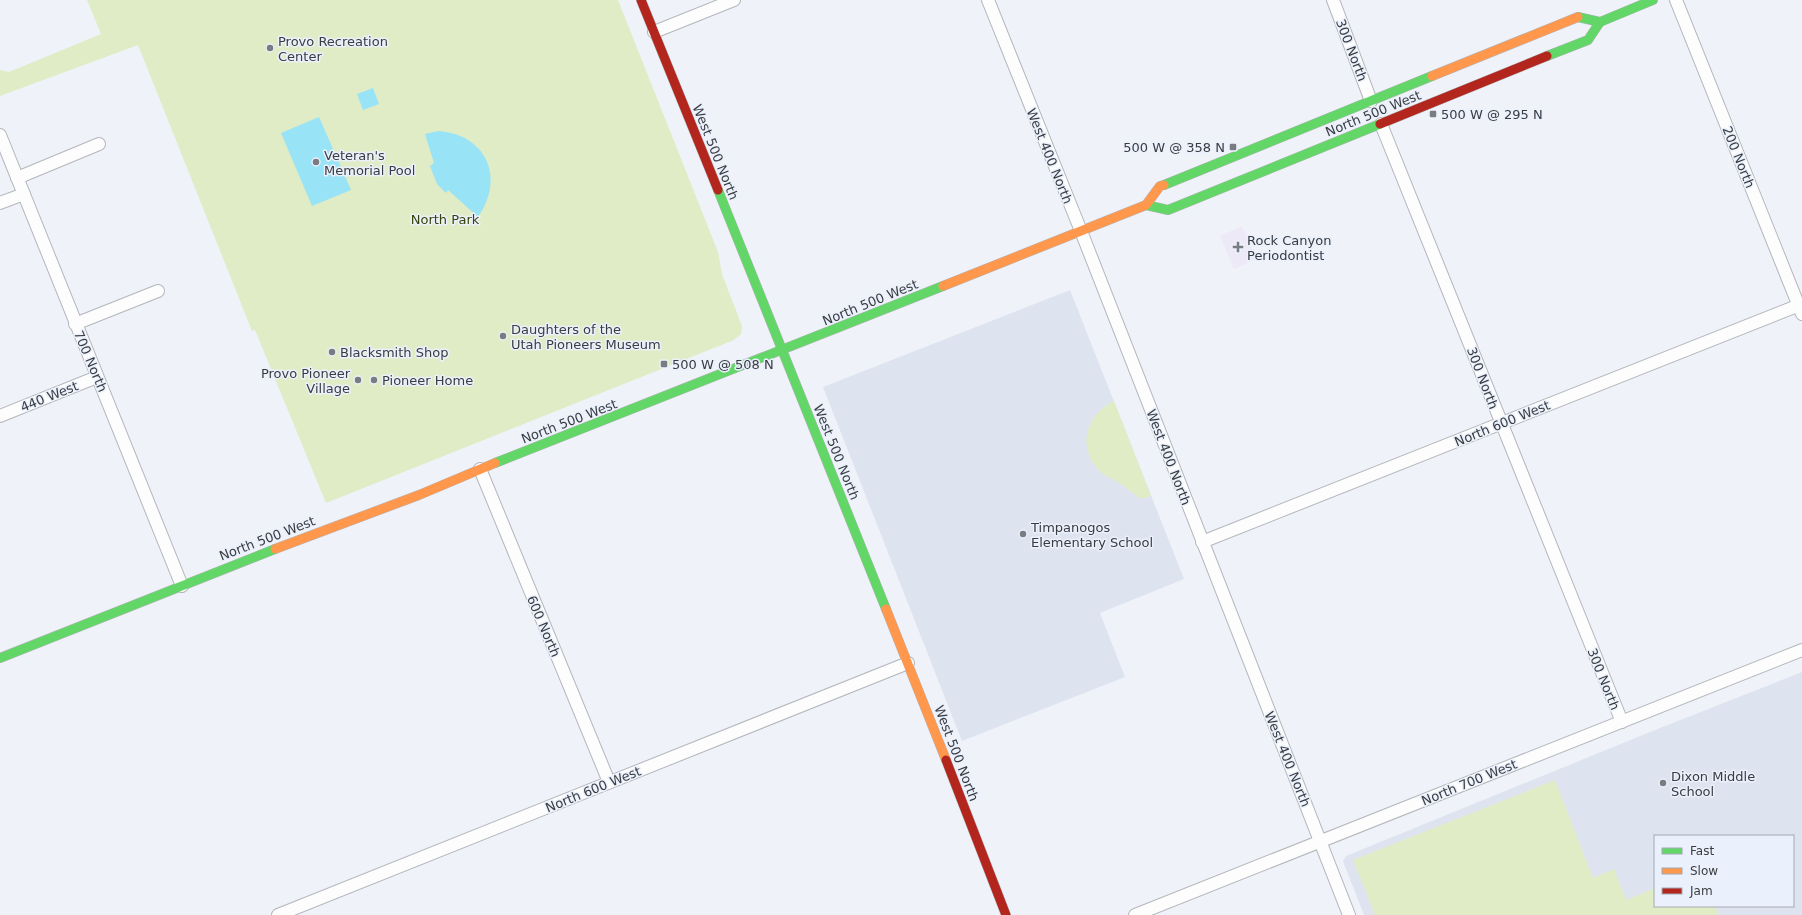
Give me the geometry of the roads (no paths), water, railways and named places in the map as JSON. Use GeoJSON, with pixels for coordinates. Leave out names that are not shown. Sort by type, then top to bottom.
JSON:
{"type":"FeatureCollection","features":[{"type":"Feature","properties":{"kind":"main road","name":"West 500 North"},"geometry":{"type":"LineString","coordinates":[[641,0],[908,663],[1006,915]]}},
{"type":"Feature","properties":{"kind":"main road"},"geometry":{"type":"LineString","coordinates":[[1600,22],[1653,0]]}},
{"type":"Feature","properties":{"kind":"main road","name":"North 500 West"},"geometry":{"type":"LineString","coordinates":[[0,658],[289,543],[419,495],[480,469],[782,351],[1081,231],[1146,204],[1160,186],[1578,17],[1600,22],[1588,40],[1168,210],[1146,204]]}},
{"type":"Feature","properties":{"kind":"street"},"geometry":{"type":"LineString","coordinates":[[654,32],[734,0]]}},
{"type":"Feature","properties":{"kind":"street","name":"West 400 North"},"geometry":{"type":"LineString","coordinates":[[988,0],[1081,231],[1349,915]]}},
{"type":"Feature","properties":{"kind":"street","name":"300 North"},"geometry":{"type":"LineString","coordinates":[[1333,0],[1371,100]]}},
{"type":"Feature","properties":{"kind":"street","name":"200 North"},"geometry":{"type":"LineString","coordinates":[[1676,0],[1801,308]]}},
{"type":"Feature","properties":{"kind":"street","name":"300 North"},"geometry":{"type":"LineString","coordinates":[[1381,124],[1622,722]]}},
{"type":"Feature","properties":{"kind":"street","name":"700 North"},"geometry":{"type":"LineString","coordinates":[[0,135],[182,586]]}},
{"type":"Feature","properties":{"kind":"street"},"geometry":{"type":"LineString","coordinates":[[17,178],[99,144]]}},
{"type":"Feature","properties":{"kind":"street"},"geometry":{"type":"LineString","coordinates":[[0,203],[24,194]]}},
{"type":"Feature","properties":{"kind":"street"},"geometry":{"type":"LineString","coordinates":[[75,324],[158,291]]}},
{"type":"Feature","properties":{"kind":"street","name":"North 600 West"},"geometry":{"type":"LineString","coordinates":[[1202,542],[1801,308]]}},
{"type":"Feature","properties":{"kind":"street","name":"440 West"},"geometry":{"type":"LineString","coordinates":[[0,416],[98,377]]}},
{"type":"Feature","properties":{"kind":"street","name":"600 North"},"geometry":{"type":"LineString","coordinates":[[480,469],[609,782]]}},
{"type":"Feature","properties":{"kind":"street","name":"North 700 West"},"geometry":{"type":"LineString","coordinates":[[1135,915],[1802,650]]}},
{"type":"Feature","properties":{"kind":"street","name":"North 600 West"},"geometry":{"type":"LineString","coordinates":[[278,915],[908,663]]}},
{"type":"Feature","properties":{"kind":"water"},"geometry":{"type":"Polygon","coordinates":[[[373,88],[379,104],[363,110],[357,94],[373,88]]]}},
{"type":"Feature","properties":{"kind":"water","name":"Veteran's Memorial Pool"},"geometry":{"type":"Polygon","coordinates":[[[319,117],[351,190],[312,206],[281,133],[319,117]]]}},
{"type":"Feature","properties":{"kind":"water"},"geometry":{"type":"Polygon","coordinates":[[[438,131],[455,134],[468,140],[479,149],[486,160],[490,173],[490,188],[486,202],[478,217],[448,190],[446,193],[437,184],[430,166],[434,163],[425,134],[438,131]]]}},
{"type":"Feature","properties":{"kind":"place","name":"Provo Recreation Center"},"geometry":{"type":"Point","coordinates":[270,48]}},
{"type":"Feature","properties":{"kind":"place","name":"500 W @ 295 N"},"geometry":{"type":"Point","coordinates":[1433,114]}},
{"type":"Feature","properties":{"kind":"place","name":"500 W @ 358 N"},"geometry":{"type":"Point","coordinates":[1233,147]}},
{"type":"Feature","properties":{"kind":"place","name":"Veteran's Memorial Pool"},"geometry":{"type":"Point","coordinates":[316,162]}},
{"type":"Feature","properties":{"kind":"place","name":"Rock Canyon Periodontist"},"geometry":{"type":"Point","coordinates":[1238,247]}},
{"type":"Feature","properties":{"kind":"place","name":"Daughters of the Utah Pioneers Museum"},"geometry":{"type":"Point","coordinates":[503,336]}},
{"type":"Feature","properties":{"kind":"place","name":"Blacksmith Shop"},"geometry":{"type":"Point","coordinates":[332,352]}},
{"type":"Feature","properties":{"kind":"place","name":"500 W @ 508 N"},"geometry":{"type":"Point","coordinates":[664,364]}},
{"type":"Feature","properties":{"kind":"place","name":"Provo Pioneer Village"},"geometry":{"type":"Point","coordinates":[358,380]}},
{"type":"Feature","properties":{"kind":"place","name":"Pioneer Home"},"geometry":{"type":"Point","coordinates":[374,380]}},
{"type":"Feature","properties":{"kind":"place","name":"Timpanogos Elementary School"},"geometry":{"type":"Point","coordinates":[1023,534]}},
{"type":"Feature","properties":{"kind":"place","name":"Dixon Middle School"},"geometry":{"type":"Point","coordinates":[1663,783]}},
{"type":"Feature","properties":{"kind":"park label","name":"North Park"},"geometry":{"type":"Point","coordinates":[445,219]}}]}
